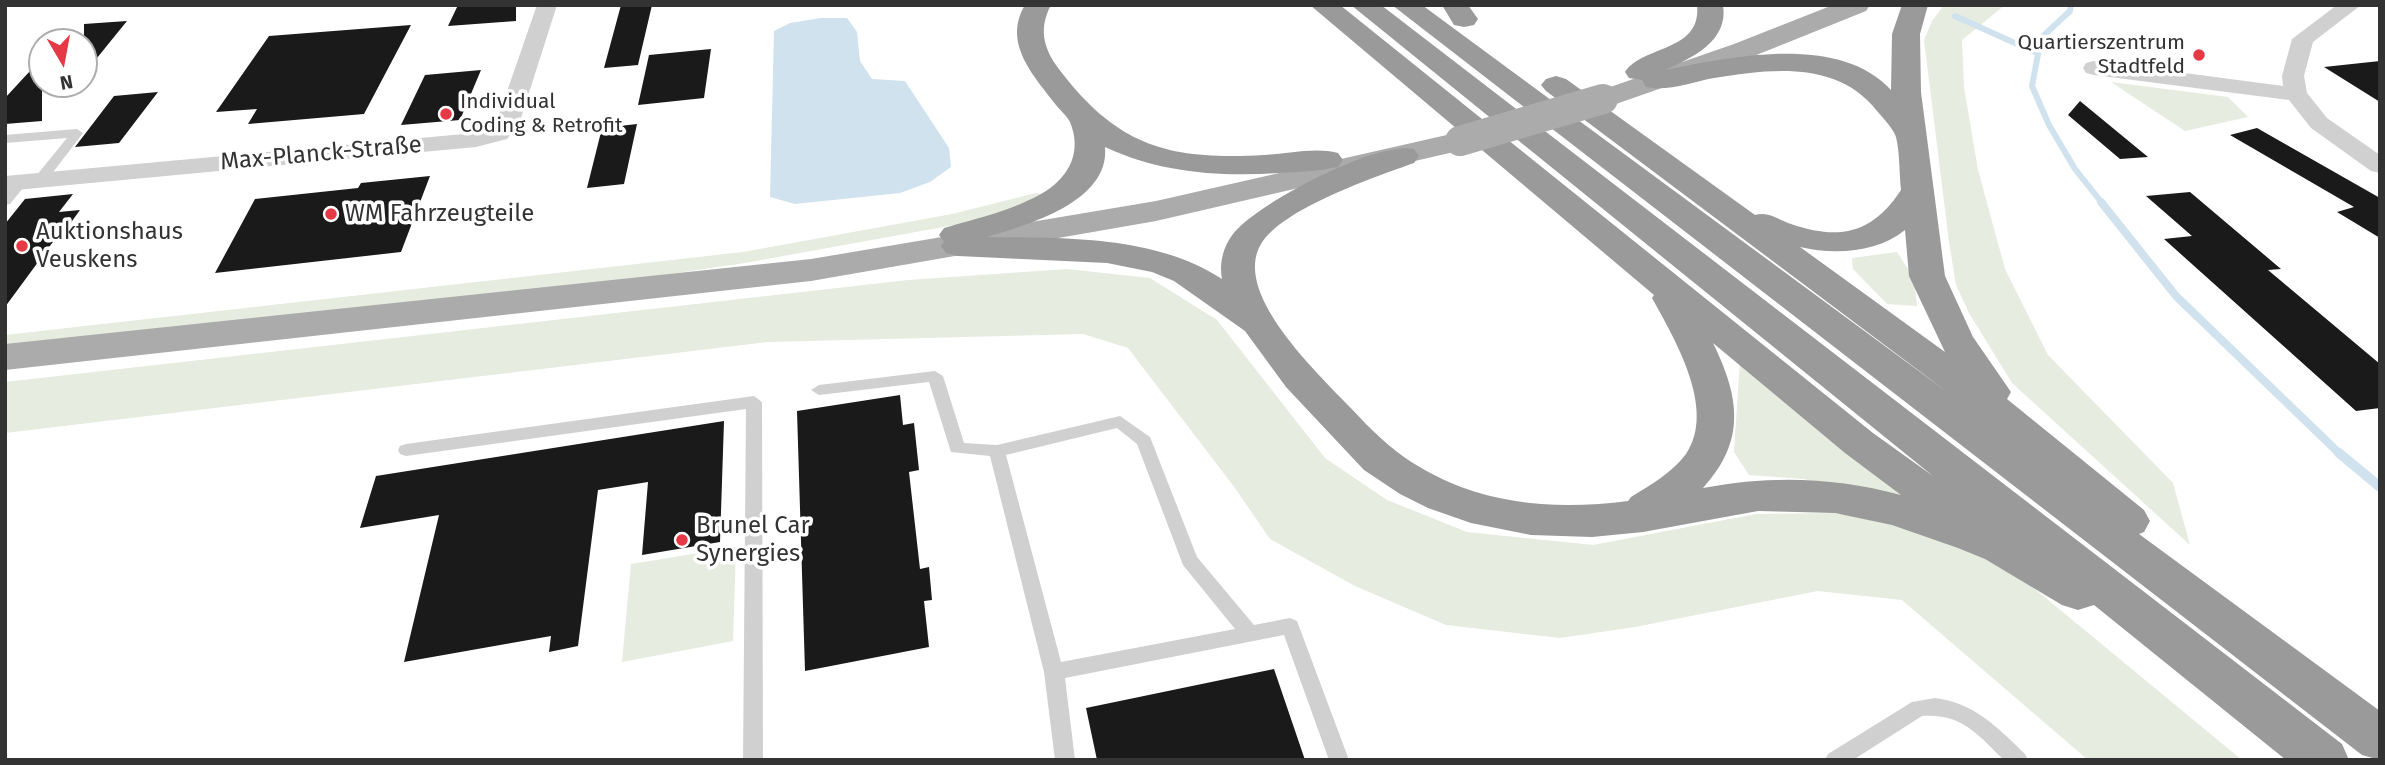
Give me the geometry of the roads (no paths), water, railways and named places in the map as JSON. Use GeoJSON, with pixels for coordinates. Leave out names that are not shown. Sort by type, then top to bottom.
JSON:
{"type":"FeatureCollection","features":[{"type":"Feature","properties":{"kind":"highway"},"geometry":{"type":"LineString","coordinates":[[1038,5],[1028,24],[1029,39],[1035,55],[1084,118],[1137,151],[1170,161],[1216,167],[1327,160]]}},
{"type":"Feature","properties":{"kind":"highway"},"geometry":{"type":"LineString","coordinates":[[1405,5],[2380,740]]}},
{"type":"Feature","properties":{"kind":"highway"},"geometry":{"type":"LineString","coordinates":[[1648,77],[1702,37],[1711,27],[1713,15],[1710,5]]}},
{"type":"Feature","properties":{"kind":"highway"},"geometry":{"type":"LineString","coordinates":[[1915,5],[1906,34],[1906,92],[1927,276],[1956,340],[2014,426]]}},
{"type":"Feature","properties":{"kind":"highway"},"geometry":{"type":"LineString","coordinates":[[1335,9],[1660,281],[1859,443],[2000,547]]}},
{"type":"Feature","properties":{"kind":"highway"},"geometry":{"type":"LineString","coordinates":[[1335,9],[2193,657],[2323,760]]}},
{"type":"Feature","properties":{"kind":"highway"},"geometry":{"type":"LineString","coordinates":[[1455,10],[1896,334],[2014,426],[2164,551],[2248,642]]}},
{"type":"Feature","properties":{"kind":"highway"},"geometry":{"type":"LineString","coordinates":[[1648,77],[1766,62],[1809,64],[1859,79],[1876,92],[1911,134]]}},
{"type":"Feature","properties":{"kind":"highway"},"geometry":{"type":"LineString","coordinates":[[957,241],[1040,207],[1070,190],[1086,171],[1091,154],[1084,118]]}},
{"type":"Feature","properties":{"kind":"highway"},"geometry":{"type":"LineString","coordinates":[[1403,156],[1346,177],[1264,221],[1243,242],[1237,274],[1257,322],[1296,374],[1352,436],[1387,465],[1427,490],[1466,506],[1514,518],[1566,523],[1626,518],[1744,497],[1809,496],[1909,513],[1944,523],[2000,547],[2193,657]]}},
{"type":"Feature","properties":{"kind":"highway"},"geometry":{"type":"LineString","coordinates":[[1694,186],[1773,229],[1808,238],[1848,241],[1873,236],[1888,228],[1902,214],[1917,190]]}},
{"type":"Feature","properties":{"kind":"highway"},"geometry":{"type":"LineString","coordinates":[[957,241],[1151,260],[1185,272],[1257,322]]}},
{"type":"Feature","properties":{"kind":"highway"},"geometry":{"type":"LineString","coordinates":[[1626,518],[1662,500],[1690,479],[1703,463],[1715,440],[1716,411],[1710,376],[1694,340],[1660,281]]}},
{"type":"Feature","properties":{"kind":"main road"},"geometry":{"type":"LineString","coordinates":[[1648,77],[1816,5]]}},
{"type":"Feature","properties":{"kind":"main road"},"geometry":{"type":"LineString","coordinates":[[5,358],[811,270],[1453,135],[1648,77],[1857,5]]}},
{"type":"Feature","properties":{"kind":"main road"},"geometry":{"type":"LineString","coordinates":[[957,241],[1156,211],[1403,156],[1453,135]]}},
{"type":"Feature","properties":{"kind":"street","name":"Max-Planck-Straße"},"geometry":{"type":"LineString","coordinates":[[17,187],[476,140],[499,134],[508,124],[547,5]]}},
{"type":"Feature","properties":{"kind":"street"},"geometry":{"type":"LineString","coordinates":[[2351,5],[2303,39],[2292,76],[2295,94],[2319,123],[2380,166]]}},
{"type":"Feature","properties":{"kind":"street"},"geometry":{"type":"LineString","coordinates":[[2094,68],[2295,94]]}},
{"type":"Feature","properties":{"kind":"lane"},"geometry":{"type":"LineString","coordinates":[[5,139],[77,133],[17,187]]}},
{"type":"Feature","properties":{"kind":"lane"},"geometry":{"type":"LineString","coordinates":[[819,390],[935,376],[957,448],[997,451],[1120,422],[1144,441],[1189,560],[1250,634]]}},
{"type":"Feature","properties":{"kind":"lane"},"geometry":{"type":"LineString","coordinates":[[407,450],[754,402],[753,760]]}},
{"type":"Feature","properties":{"kind":"lane"},"geometry":{"type":"LineString","coordinates":[[997,451],[1054,672],[1065,760]]}},
{"type":"Feature","properties":{"kind":"lane"},"geometry":{"type":"LineString","coordinates":[[1054,672],[1290,626],[1339,760]]}},
{"type":"Feature","properties":{"kind":"lane"},"geometry":{"type":"LineString","coordinates":[[1835,760],[1919,708],[1933,706],[1955,709],[1972,717],[2018,760]]}},
{"type":"Feature","properties":{"kind":"water"},"geometry":{"type":"Polygon","coordinates":[[[821,18],[847,18],[857,32],[860,61],[872,79],[905,81],[949,148],[951,167],[930,182],[900,193],[795,204],[770,197],[774,31],[790,23],[821,18]]]}},
{"type":"Feature","properties":{"kind":"waterway"},"geometry":{"type":"LineString","coordinates":[[2071,5],[2070,11],[2041,38],[2032,86],[2049,125],[2075,169],[2102,203]]}},
{"type":"Feature","properties":{"kind":"waterway"},"geometry":{"type":"LineString","coordinates":[[1955,16],[2037,53]]}},
{"type":"Feature","properties":{"kind":"waterway"},"geometry":{"type":"LineString","coordinates":[[2101,202],[2176,296],[2341,455]]}},
{"type":"Feature","properties":{"kind":"waterway"},"geometry":{"type":"LineString","coordinates":[[2339,453],[2380,487]]}},
{"type":"Feature","properties":{"kind":"place","name":"Quartierszentrum Stadtfeld"},"geometry":{"type":"Point","coordinates":[2199,55]}},
{"type":"Feature","properties":{"kind":"place","name":"Individual Coding & Retrofit"},"geometry":{"type":"Point","coordinates":[446,114]}},
{"type":"Feature","properties":{"kind":"place","name":"WM Fahrzeugteile"},"geometry":{"type":"Point","coordinates":[331,214]}},
{"type":"Feature","properties":{"kind":"place","name":"Auktionshaus Veuskens"},"geometry":{"type":"Point","coordinates":[22,246]}},
{"type":"Feature","properties":{"kind":"place","name":"Brunel Car Synergies"},"geometry":{"type":"Point","coordinates":[682,540]}}]}
